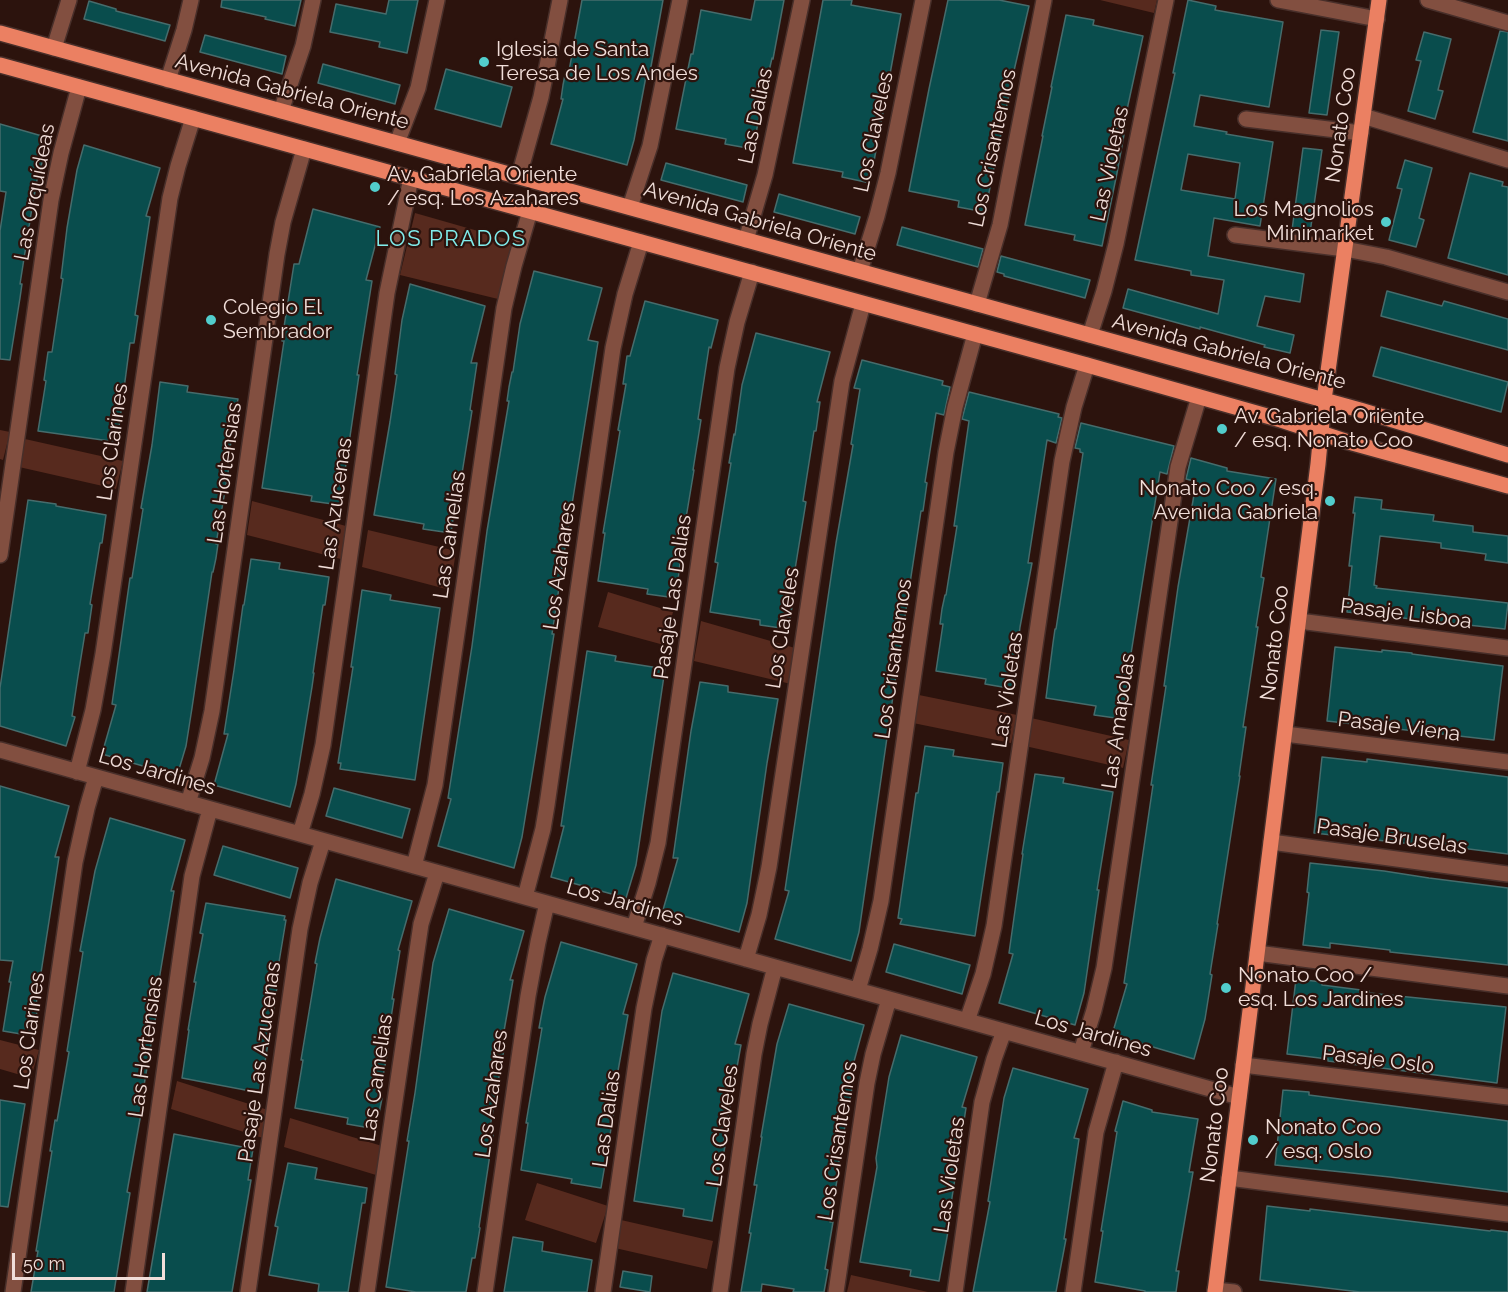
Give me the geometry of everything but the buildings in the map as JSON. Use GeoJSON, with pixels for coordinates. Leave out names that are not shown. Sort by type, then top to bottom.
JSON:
{"type":"FeatureCollection","features":[{"type":"Feature","properties":{"kind":"main road","name":"Nonato Coo"},"geometry":{"type":"LineString","coordinates":[[1215,1291],[1299,621],[1324,400],[1379,0]]}},
{"type":"Feature","properties":{"kind":"main road","name":"Avenida Gabriela Oriente"},"geometry":{"type":"LineString","coordinates":[[0,33],[1324,400],[1508,455]]}},
{"type":"Feature","properties":{"kind":"main road"},"geometry":{"type":"LineString","coordinates":[[0,65],[1087,365],[1508,486]]}},
{"type":"Feature","properties":{"kind":"street"},"geometry":{"type":"LineString","coordinates":[[54,48],[69,0]]}},
{"type":"Feature","properties":{"kind":"street"},"geometry":{"type":"LineString","coordinates":[[168,80],[191,0]]}},
{"type":"Feature","properties":{"kind":"street"},"geometry":{"type":"LineString","coordinates":[[281,111],[303,46],[313,0]]}},
{"type":"Feature","properties":{"kind":"street"},"geometry":{"type":"LineString","coordinates":[[397,143],[418,88],[437,0]]}},
{"type":"Feature","properties":{"kind":"street"},"geometry":{"type":"LineString","coordinates":[[519,176],[541,97],[560,0]]}},
{"type":"Feature","properties":{"kind":"street"},"geometry":{"type":"LineString","coordinates":[[630,207],[650,146],[680,0]]}},
{"type":"Feature","properties":{"kind":"street","name":"Las Dalias"},"geometry":{"type":"LineString","coordinates":[[746,240],[765,175],[802,0]]}},
{"type":"Feature","properties":{"kind":"street","name":"Los Claveles"},"geometry":{"type":"LineString","coordinates":[[860,271],[888,173],[922,0]]}},
{"type":"Feature","properties":{"kind":"street","name":"Los Crisantemos"},"geometry":{"type":"LineString","coordinates":[[977,304],[1000,225],[1044,0]]}},
{"type":"Feature","properties":{"kind":"street","name":"Las Violetas"},"geometry":{"type":"LineString","coordinates":[[1090,335],[1110,269],[1166,0]]}},
{"type":"Feature","properties":{"kind":"street"},"geometry":{"type":"LineString","coordinates":[[1278,0],[1377,19]]}},
{"type":"Feature","properties":{"kind":"street"},"geometry":{"type":"LineString","coordinates":[[1428,0],[1508,24]]}},
{"type":"Feature","properties":{"kind":"street","name":"Las Orquídeas"},"geometry":{"type":"LineString","coordinates":[[0,555],[51,200],[79,87]]}},
{"type":"Feature","properties":{"kind":"street"},"geometry":{"type":"LineString","coordinates":[[1363,116],[1508,160]]}},
{"type":"Feature","properties":{"kind":"street","name":"Los Clarines"},"geometry":{"type":"LineString","coordinates":[[77,772],[93,710],[103,654],[170,198],[193,118]]}},
{"type":"Feature","properties":{"kind":"street"},"geometry":{"type":"LineString","coordinates":[[1246,119],[1361,133]]}},
{"type":"Feature","properties":{"kind":"street","name":"Las Hortensias"},"geometry":{"type":"LineString","coordinates":[[188,803],[202,758],[212,711],[277,254],[283,222],[304,149]]}},
{"type":"Feature","properties":{"kind":"street","name":"Las Azucenas"},"geometry":{"type":"LineString","coordinates":[[300,834],[323,745],[387,293],[411,178]]}},
{"type":"Feature","properties":{"kind":"street","name":"Las Camelias"},"geometry":{"type":"LineString","coordinates":[[414,866],[435,785],[504,308],[530,211]]}},
{"type":"Feature","properties":{"kind":"street"},"geometry":{"type":"LineString","coordinates":[[1236,235],[1345,249],[1386,257],[1508,292]]}},
{"type":"Feature","properties":{"kind":"street","name":"Los Azahares"},"geometry":{"type":"LineString","coordinates":[[525,897],[547,805],[614,339],[624,294],[640,242]]}},
{"type":"Feature","properties":{"kind":"street","name":"Pasaje Las Dalias"},"geometry":{"type":"LineString","coordinates":[[634,927],[651,874],[661,826],[727,368],[737,322],[752,272]]}},
{"type":"Feature","properties":{"kind":"street","name":"Los Claveles"},"geometry":{"type":"LineString","coordinates":[[746,959],[759,915],[769,867],[842,381],[863,304]]}},
{"type":"Feature","properties":{"kind":"street","name":"Los Crisantemos"},"geometry":{"type":"LineString","coordinates":[[858,990],[881,901],[948,441],[975,334]]}},
{"type":"Feature","properties":{"kind":"street","name":"Las Violetas"},"geometry":{"type":"LineString","coordinates":[[967,1021],[983,974],[994,926],[1062,461],[1074,407],[1087,365]]}},
{"type":"Feature","properties":{"kind":"street","name":"Las Amapolas"},"geometry":{"type":"LineString","coordinates":[[1081,1052],[1104,968],[1176,477],[1199,397]]}},
{"type":"Feature","properties":{"kind":"street","name":"Pasaje Lisboa"},"geometry":{"type":"LineString","coordinates":[[1299,621],[1508,648]]}},
{"type":"Feature","properties":{"kind":"street","name":"Pasaje Viena"},"geometry":{"type":"LineString","coordinates":[[1285,734],[1508,762]]}},
{"type":"Feature","properties":{"kind":"street","name":"Los Jardines"},"geometry":{"type":"LineString","coordinates":[[0,750],[1239,1097]]}},
{"type":"Feature","properties":{"kind":"street","name":"Los Clarines"},"geometry":{"type":"LineString","coordinates":[[13,1292],[75,862],[96,777]]}},
{"type":"Feature","properties":{"kind":"street","name":"Las Hortensias"},"geometry":{"type":"LineString","coordinates":[[133,1292],[192,876],[210,809]]}},
{"type":"Feature","properties":{"kind":"street","name":"Pasaje Las Azucenas"},"geometry":{"type":"LineString","coordinates":[[249,1292],[300,929],[323,841]]}},
{"type":"Feature","properties":{"kind":"street","name":"Pasaje Bruselas"},"geometry":{"type":"LineString","coordinates":[[1271,842],[1508,874]]}},
{"type":"Feature","properties":{"kind":"street","name":"Las Camelias"},"geometry":{"type":"LineString","coordinates":[[367,1292],[421,924],[437,873]]}},
{"type":"Feature","properties":{"kind":"street","name":"Los Azahares"},"geometry":{"type":"LineString","coordinates":[[485,1292],[532,970],[547,903]]}},
{"type":"Feature","properties":{"kind":"street","name":"Las Dalias"},"geometry":{"type":"LineString","coordinates":[[603,1292],[644,1008],[662,936]]}},
{"type":"Feature","properties":{"kind":"street"},"geometry":{"type":"LineString","coordinates":[[1257,953],[1508,986]]}},
{"type":"Feature","properties":{"kind":"street","name":"Los Claveles"},"geometry":{"type":"LineString","coordinates":[[720,1292],[754,1054],[775,967]]}},
{"type":"Feature","properties":{"kind":"street","name":"Los Crisantemos"},"geometry":{"type":"LineString","coordinates":[[836,1292],[867,1083],[889,999]]}},
{"type":"Feature","properties":{"kind":"street","name":"Las Violetas"},"geometry":{"type":"LineString","coordinates":[[955,1292],[982,1102],[1004,1031]]}},
{"type":"Feature","properties":{"kind":"street"},"geometry":{"type":"LineString","coordinates":[[1073,1292],[1096,1132],[1116,1062]]}},
{"type":"Feature","properties":{"kind":"street","name":"Pasaje Oslo"},"geometry":{"type":"LineString","coordinates":[[1243,1065],[1508,1097]]}},
{"type":"Feature","properties":{"kind":"street"},"geometry":{"type":"LineString","coordinates":[[1229,1178],[1508,1214]]}},
{"type":"Feature","properties":{"kind":"street"},"geometry":{"type":"LineString","coordinates":[[1215,1291],[1234,1292]]}},
{"type":"Feature","properties":{"kind":"shaded area"},"geometry":{"type":"Polygon","coordinates":[[[1100,0],[1157,0],[1154,13],[1100,0]]]}},
{"type":"Feature","properties":{"kind":"shaded area"},"geometry":{"type":"Polygon","coordinates":[[[415,213],[513,241],[498,299],[400,275],[415,213]]]}},
{"type":"Feature","properties":{"kind":"shaded area"},"geometry":{"type":"Polygon","coordinates":[[[0,430],[10,432],[3,460],[0,459],[0,430]]]}},
{"type":"Feature","properties":{"kind":"shaded area"},"geometry":{"type":"Polygon","coordinates":[[[25,439],[123,461],[116,489],[19,467],[25,439]]]}},
{"type":"Feature","properties":{"kind":"shaded area"},"geometry":{"type":"Polygon","coordinates":[[[252,501],[346,526],[341,559],[247,535],[252,501]]]}},
{"type":"Feature","properties":{"kind":"shaded area"},"geometry":{"type":"Polygon","coordinates":[[[368,530],[456,551],[450,590],[362,567],[368,530]]]}},
{"type":"Feature","properties":{"kind":"shaded area"},"geometry":{"type":"Polygon","coordinates":[[[608,592],[673,612],[664,645],[598,627],[608,592]]]}},
{"type":"Feature","properties":{"kind":"shaded area"},"geometry":{"type":"Polygon","coordinates":[[[701,621],[795,648],[791,684],[694,661],[701,621]]]}},
{"type":"Feature","properties":{"kind":"shaded area"},"geometry":{"type":"Polygon","coordinates":[[[919,695],[1017,715],[1011,743],[913,723],[919,695]]]}},
{"type":"Feature","properties":{"kind":"shaded area"},"geometry":{"type":"Polygon","coordinates":[[[1031,718],[1129,740],[1123,768],[1025,746],[1031,718]]]}},
{"type":"Feature","properties":{"kind":"shaded area"},"geometry":{"type":"Polygon","coordinates":[[[0,1040],[39,1050],[31,1078],[0,1069],[0,1040]]]}},
{"type":"Feature","properties":{"kind":"shaded area"},"geometry":{"type":"Polygon","coordinates":[[[177,1081],[268,1110],[263,1138],[171,1109],[177,1081]]]}},
{"type":"Feature","properties":{"kind":"shaded area"},"geometry":{"type":"Polygon","coordinates":[[[290,1118],[382,1146],[376,1175],[284,1147],[290,1118]]]}},
{"type":"Feature","properties":{"kind":"shaded area"},"geometry":{"type":"Polygon","coordinates":[[[537,1183],[608,1206],[596,1243],[525,1220],[537,1183]]]}},
{"type":"Feature","properties":{"kind":"shaded area"},"geometry":{"type":"Polygon","coordinates":[[[621,1220],[713,1241],[707,1269],[615,1248],[621,1220]]]}},
{"type":"Feature","properties":{"kind":"shaded area"},"geometry":{"type":"Polygon","coordinates":[[[851,1275],[928,1292],[847,1292],[851,1275]]]}},
{"type":"Feature","properties":{"kind":"place","name":"Iglesia de Santa Teresa de Los Andes"},"geometry":{"type":"Point","coordinates":[484,62]}},
{"type":"Feature","properties":{"kind":"place","name":"Av. Gabriela Oriente / esq. Los Azahares"},"geometry":{"type":"Point","coordinates":[375,187]}},
{"type":"Feature","properties":{"kind":"place","name":"Los Magnolios Minimarket"},"geometry":{"type":"Point","coordinates":[1386,222]}},
{"type":"Feature","properties":{"kind":"place","name":"Colegio El Sembrador"},"geometry":{"type":"Point","coordinates":[211,320]}},
{"type":"Feature","properties":{"kind":"place","name":"Av. Gabriela Oriente / esq. Nonato Coo"},"geometry":{"type":"Point","coordinates":[1222,429]}},
{"type":"Feature","properties":{"kind":"place","name":"Nonato Coo / esq. Avenida Gabriela"},"geometry":{"type":"Point","coordinates":[1330,501]}},
{"type":"Feature","properties":{"kind":"place","name":"Nonato Coo / esq. Los Jardines"},"geometry":{"type":"Point","coordinates":[1226,988]}},
{"type":"Feature","properties":{"kind":"place","name":"Nonato Coo / esq. Oslo"},"geometry":{"type":"Point","coordinates":[1253,1140]}},
{"type":"Feature","properties":{"kind":"district","name":"LOS PRADOS"},"geometry":{"type":"Point","coordinates":[451,239]}}]}
